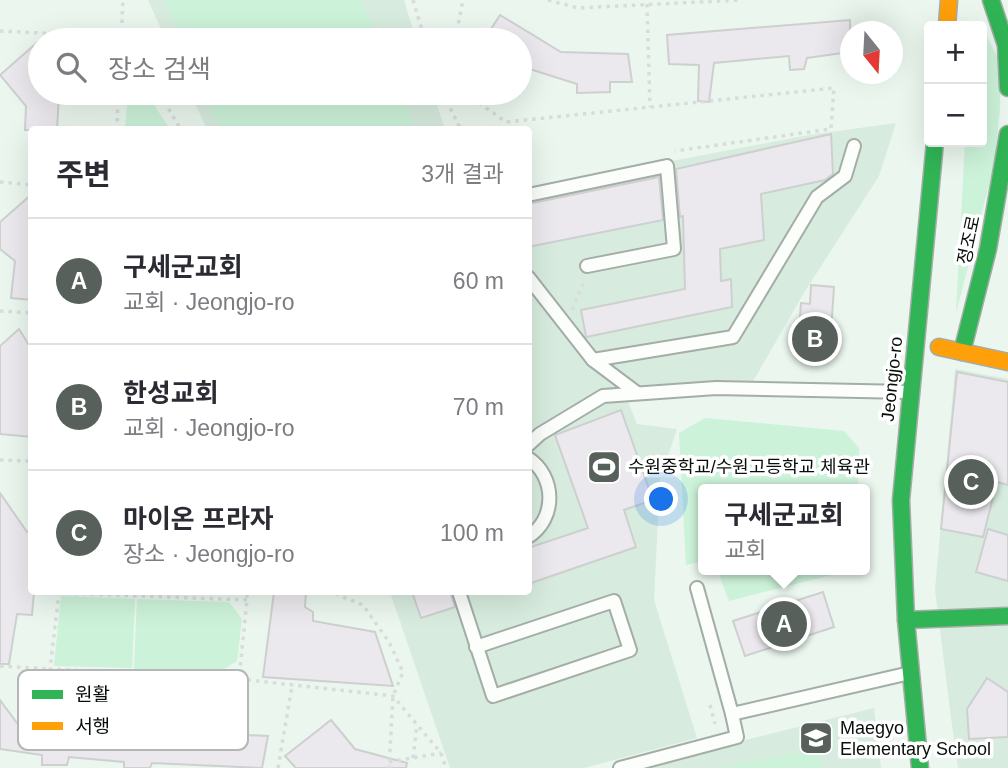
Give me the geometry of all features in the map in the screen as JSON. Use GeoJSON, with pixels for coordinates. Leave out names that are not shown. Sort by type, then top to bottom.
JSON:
{"type":"FeatureCollection","features":[{"type":"Feature","properties":{"kind":"street"},"geometry":{"type":"LineString","coordinates":[[947,21],[949,0]]}},
{"type":"Feature","properties":{"kind":"street"},"geometry":{"type":"LineString","coordinates":[[991,0],[1006,45],[1008,88]]}},
{"type":"Feature","properties":{"kind":"street","name":"정조로"},"geometry":{"type":"LineString","coordinates":[[962,352],[988,249],[1008,134]]}},
{"type":"Feature","properties":{"kind":"street","name":"Jeongjo-ro"},"geometry":{"type":"LineString","coordinates":[[920,768],[905,621],[901,500],[935,147]]}},
{"type":"Feature","properties":{"kind":"street"},"geometry":{"type":"LineString","coordinates":[[915,343],[1008,362]]}},
{"type":"Feature","properties":{"kind":"street"},"geometry":{"type":"LineString","coordinates":[[905,621],[1008,616]]}},
{"type":"Feature","properties":{"kind":"lane"},"geometry":{"type":"LineString","coordinates":[[593,360],[733,337],[817,198],[845,176],[854,146]]}},
{"type":"Feature","properties":{"kind":"lane"},"geometry":{"type":"LineString","coordinates":[[532,194],[667,166],[674,249],[587,266]]}},
{"type":"Feature","properties":{"kind":"lane"},"geometry":{"type":"LineString","coordinates":[[532,282],[593,360],[637,393]]}},
{"type":"Feature","properties":{"kind":"lane"},"geometry":{"type":"LineString","coordinates":[[532,441],[540,433],[603,396],[716,388],[910,392]]}},
{"type":"Feature","properties":{"kind":"lane"},"geometry":{"type":"LineString","coordinates":[[532,462],[545,475],[550,491],[549,507],[543,523],[532,533]]}},
{"type":"Feature","properties":{"kind":"lane"},"geometry":{"type":"LineString","coordinates":[[620,768],[737,737],[697,587]]}},
{"type":"Feature","properties":{"kind":"lane"},"geometry":{"type":"LineString","coordinates":[[460,595],[476,647],[493,695],[630,650],[614,601],[476,647]]}},
{"type":"Feature","properties":{"kind":"lane"},"geometry":{"type":"LineString","coordinates":[[732,714],[910,673]]}},
{"type":"Feature","properties":{"kind":"path"},"geometry":{"type":"LineString","coordinates":[[122,28],[123,0]]}},
{"type":"Feature","properties":{"kind":"path"},"geometry":{"type":"LineString","coordinates":[[413,0],[421,28]]}},
{"type":"Feature","properties":{"kind":"path"},"geometry":{"type":"LineString","coordinates":[[458,28],[463,0]]}},
{"type":"Feature","properties":{"kind":"path"},"geometry":{"type":"LineString","coordinates":[[548,0],[578,8],[741,0]]}},
{"type":"Feature","properties":{"kind":"path"},"geometry":{"type":"LineString","coordinates":[[647,4],[650,107]]}},
{"type":"Feature","properties":{"kind":"path"},"geometry":{"type":"LineString","coordinates":[[0,31],[28,33]]}},
{"type":"Feature","properties":{"kind":"path"},"geometry":{"type":"LineString","coordinates":[[482,105],[506,122],[834,88],[831,130],[671,151]]}},
{"type":"Feature","properties":{"kind":"path"},"geometry":{"type":"LineString","coordinates":[[117,126],[118,105]]}},
{"type":"Feature","properties":{"kind":"path"},"geometry":{"type":"LineString","coordinates":[[165,105],[178,126]]}},
{"type":"Feature","properties":{"kind":"path"},"geometry":{"type":"LineString","coordinates":[[449,105],[459,126]]}},
{"type":"Feature","properties":{"kind":"path"},"geometry":{"type":"LineString","coordinates":[[0,182],[28,185]]}},
{"type":"Feature","properties":{"kind":"path"},"geometry":{"type":"LineString","coordinates":[[564,325],[581,293],[587,266]]}},
{"type":"Feature","properties":{"kind":"path"},"geometry":{"type":"LineString","coordinates":[[0,312],[28,313]]}},
{"type":"Feature","properties":{"kind":"path"},"geometry":{"type":"LineString","coordinates":[[0,460],[28,461]]}},
{"type":"Feature","properties":{"kind":"path"},"geometry":{"type":"LineString","coordinates":[[50,669],[59,595]]}},
{"type":"Feature","properties":{"kind":"path"},"geometry":{"type":"LineString","coordinates":[[113,595],[247,600]]}},
{"type":"Feature","properties":{"kind":"path"},"geometry":{"type":"LineString","coordinates":[[241,670],[247,595]]}},
{"type":"Feature","properties":{"kind":"path"},"geometry":{"type":"LineString","coordinates":[[338,595],[363,605],[389,642],[404,672],[394,696],[389,765],[442,753]]}},
{"type":"Feature","properties":{"kind":"path"},"geometry":{"type":"LineString","coordinates":[[0,666],[69,670]]}},
{"type":"Feature","properties":{"kind":"path"},"geometry":{"type":"LineString","coordinates":[[248,680],[394,696],[442,753],[446,768]]}},
{"type":"Feature","properties":{"kind":"path"},"geometry":{"type":"LineString","coordinates":[[278,768],[292,686]]}},
{"type":"Feature","properties":{"kind":"path"},"geometry":{"type":"LineString","coordinates":[[413,758],[417,724]]}},
{"type":"Feature","properties":{"kind":"shaded area"},"geometry":{"type":"Polygon","coordinates":[[[148,0],[404,0],[412,28],[161,28],[148,0]]]}},
{"type":"Feature","properties":{"kind":"shaded area"},"geometry":{"type":"Polygon","coordinates":[[[196,105],[437,105],[444,126],[206,126],[196,105]]]}},
{"type":"Feature","properties":{"kind":"shaded area"},"geometry":{"type":"Polygon","coordinates":[[[896,123],[879,176],[805,291],[748,390],[626,397],[637,424],[677,429],[660,479],[654,600],[697,738],[584,768],[450,768],[391,595],[532,595],[532,187],[809,135],[896,123]]]}},
{"type":"Feature","properties":{"kind":"shaded area"},"geometry":{"type":"Polygon","coordinates":[[[955,369],[1008,379],[1008,768],[958,768],[950,710],[935,590],[955,369]]]}},
{"type":"Feature","properties":{"kind":"shaded area","name":"Maegyo Elementary School"},"geometry":{"type":"Polygon","coordinates":[[[874,708],[881,768],[633,768],[874,708]]]}},
{"type":"Feature","properties":{"kind":"green space"},"geometry":{"type":"Polygon","coordinates":[[[165,0],[361,0],[373,28],[177,28],[165,0]]]}},
{"type":"Feature","properties":{"kind":"green space"},"geometry":{"type":"Polygon","coordinates":[[[987,37],[1000,62],[1000,108],[995,162],[956,313],[965,147],[987,147],[987,37]]]}},
{"type":"Feature","properties":{"kind":"green space"},"geometry":{"type":"Polygon","coordinates":[[[127,105],[154,105],[168,126],[125,126],[127,105]]]}},
{"type":"Feature","properties":{"kind":"green space"},"geometry":{"type":"Polygon","coordinates":[[[209,105],[405,105],[415,126],[219,126],[209,105]]]}},
{"type":"Feature","properties":{"kind":"green space"},"geometry":{"type":"Polygon","coordinates":[[[705,418],[844,431],[859,448],[858,484],[698,484],[698,562],[686,565],[679,433],[705,418]]]}},
{"type":"Feature","properties":{"kind":"green space"},"geometry":{"type":"Polygon","coordinates":[[[719,575],[831,575],[729,601],[719,575]]]}},
{"type":"Feature","properties":{"kind":"green space"},"geometry":{"type":"Polygon","coordinates":[[[61,596],[135,599],[132,668],[54,666],[61,596]]]}},
{"type":"Feature","properties":{"kind":"green space"},"geometry":{"type":"Polygon","coordinates":[[[137,599],[229,602],[242,619],[237,661],[222,670],[134,669],[137,599]]]}},
{"type":"Feature","properties":{"kind":"green space"},"geometry":{"type":"Polygon","coordinates":[[[818,749],[821,768],[716,768],[818,749]]]}},
{"type":"Feature","properties":{"kind":"building"},"geometry":{"type":"Polygon","coordinates":[[[500,15],[521,28],[492,28],[500,15]]]}},
{"type":"Feature","properties":{"kind":"building"},"geometry":{"type":"Polygon","coordinates":[[[850,20],[840,21],[840,53],[807,58],[804,69],[790,70],[789,56],[714,63],[709,102],[698,101],[699,65],[669,64],[667,35],[850,20]]]}},
{"type":"Feature","properties":{"kind":"building"},"geometry":{"type":"Polygon","coordinates":[[[532,34],[561,52],[628,54],[632,82],[610,82],[610,92],[577,93],[577,84],[532,70],[532,34]]]}},
{"type":"Feature","properties":{"kind":"building"},"geometry":{"type":"Polygon","coordinates":[[[28,50],[28,105],[58,105],[57,126],[28,126],[28,130],[25,130],[26,106],[0,75],[28,50]]]}},
{"type":"Feature","properties":{"kind":"building"},"geometry":{"type":"Polygon","coordinates":[[[831,134],[833,174],[825,180],[761,194],[764,240],[720,249],[721,281],[731,279],[732,307],[586,337],[581,310],[685,289],[683,216],[680,217],[676,169],[831,134]]]}},
{"type":"Feature","properties":{"kind":"building"},"geometry":{"type":"Polygon","coordinates":[[[659,177],[663,220],[532,246],[532,203],[659,177]]]}},
{"type":"Feature","properties":{"kind":"building"},"geometry":{"type":"Polygon","coordinates":[[[28,198],[28,300],[11,298],[15,261],[0,249],[0,222],[28,198]]]}},
{"type":"Feature","properties":{"kind":"building"},"geometry":{"type":"Polygon","coordinates":[[[811,285],[834,287],[829,360],[797,358],[801,303],[810,304],[811,285]]]}},
{"type":"Feature","properties":{"kind":"building"},"geometry":{"type":"Polygon","coordinates":[[[19,329],[28,344],[28,437],[0,434],[0,346],[19,329]]]}},
{"type":"Feature","properties":{"kind":"building"},"geometry":{"type":"Polygon","coordinates":[[[957,372],[1008,382],[1008,485],[997,482],[983,537],[941,529],[957,372]]]}},
{"type":"Feature","properties":{"kind":"building","name":"수원중학교/수원고등학교 체육관"},"geometry":{"type":"Polygon","coordinates":[[[621,410],[653,500],[624,510],[636,547],[532,583],[532,547],[588,528],[555,435],[621,410]]]}},
{"type":"Feature","properties":{"kind":"building"},"geometry":{"type":"Polygon","coordinates":[[[0,493],[28,532],[28,595],[34,595],[32,615],[17,614],[9,664],[0,664],[0,493]]]}},
{"type":"Feature","properties":{"kind":"building"},"geometry":{"type":"Polygon","coordinates":[[[988,529],[1008,535],[1008,581],[976,572],[988,529]]]}},
{"type":"Feature","properties":{"kind":"building"},"geometry":{"type":"Polygon","coordinates":[[[823,592],[834,627],[745,656],[733,621],[823,592]]]}},
{"type":"Feature","properties":{"kind":"building"},"geometry":{"type":"Polygon","coordinates":[[[274,595],[306,595],[305,607],[313,612],[313,621],[375,632],[393,686],[263,677],[274,595]]]}},
{"type":"Feature","properties":{"kind":"building"},"geometry":{"type":"Polygon","coordinates":[[[413,595],[451,595],[455,607],[421,618],[413,595]]]}},
{"type":"Feature","properties":{"kind":"building"},"geometry":{"type":"Polygon","coordinates":[[[987,678],[1008,692],[1008,737],[969,739],[967,709],[987,678]]]}},
{"type":"Feature","properties":{"kind":"building"},"geometry":{"type":"Polygon","coordinates":[[[0,700],[18,723],[18,750],[248,750],[248,735],[268,736],[262,768],[152,763],[150,768],[124,768],[124,762],[69,757],[67,765],[42,765],[42,755],[0,749],[0,700]]]}},
{"type":"Feature","properties":{"kind":"building"},"geometry":{"type":"Polygon","coordinates":[[[331,720],[355,749],[407,763],[406,768],[296,768],[285,756],[331,720]]]}},
{"type":"Feature","properties":{"kind":"traffic: fast"},"geometry":{"type":"LineString","coordinates":[[991,0],[1006,45],[1008,88]]}},
{"type":"Feature","properties":{"kind":"traffic: fast"},"geometry":{"type":"LineString","coordinates":[[962,352],[988,249],[1008,134]]}},
{"type":"Feature","properties":{"kind":"traffic: fast"},"geometry":{"type":"LineString","coordinates":[[920,768],[906,620],[901,500],[935,147]]}},
{"type":"Feature","properties":{"kind":"traffic: fast"},"geometry":{"type":"LineString","coordinates":[[906,620],[1008,616]]}},
{"type":"Feature","properties":{"kind":"traffic: slow"},"geometry":{"type":"LineString","coordinates":[[947,21],[949,0]]}},
{"type":"Feature","properties":{"kind":"traffic: slow"},"geometry":{"type":"LineString","coordinates":[[939,347],[1008,362]]}},
{"type":"Feature","properties":{"kind":"place","name":"한성교회"},"geometry":{"type":"Point","coordinates":[815,339]}},
{"type":"Feature","properties":{"kind":"place","name":"수원중학교/수원고등학교 체육관"},"geometry":{"type":"Point","coordinates":[604,467]}},
{"type":"Feature","properties":{"kind":"place","name":"마이온 프라자"},"geometry":{"type":"Point","coordinates":[971,482]}},
{"type":"Feature","properties":{"kind":"place","name":"구세군교회"},"geometry":{"type":"Point","coordinates":[784,624]}},
{"type":"Feature","properties":{"kind":"place","name":"Maegyo Elementary School"},"geometry":{"type":"Point","coordinates":[816,738]}}]}
